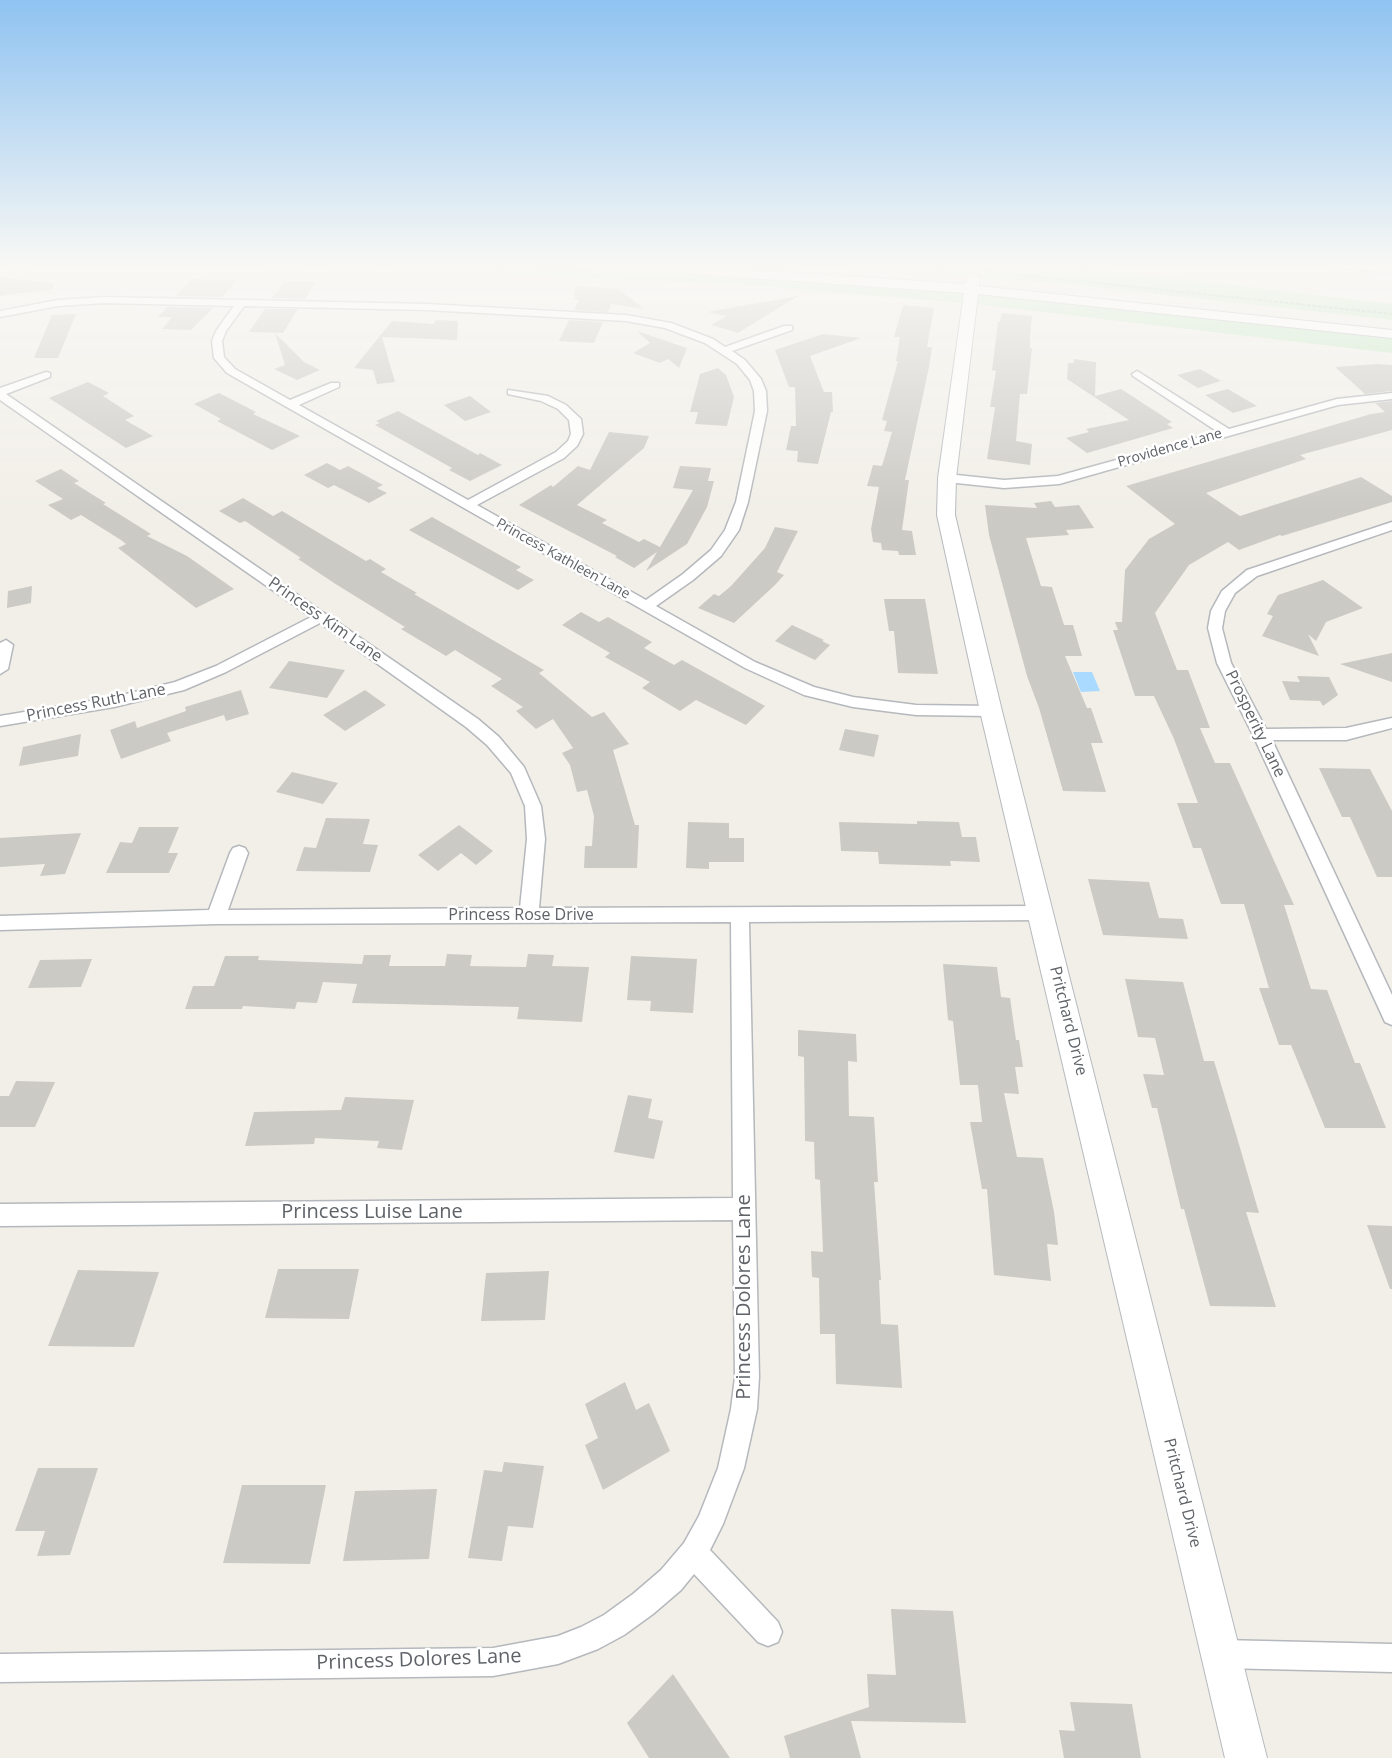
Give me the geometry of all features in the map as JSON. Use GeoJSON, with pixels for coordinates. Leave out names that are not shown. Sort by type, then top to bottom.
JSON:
{"type":"FeatureCollection","features":[{"type":"Feature","properties":{"kind":"main road","name":"Pritchard Drive"},"geometry":{"type":"LineString","coordinates":[[963,346],[946,478],[945,503],[949,528],[991,711],[1246,1758]]}},
{"type":"Feature","properties":{"kind":"street","name":"Princess Kathleen Lane"},"geometry":{"type":"LineString","coordinates":[[216,346],[219,358],[231,371],[758,669],[823,695],[871,705],[916,710],[991,711]]}},
{"type":"Feature","properties":{"kind":"street"},"geometry":{"type":"LineString","coordinates":[[646,606],[710,560],[727,539],[739,512],[761,411],[761,398],[751,373],[726,350],[717,346]]}},
{"type":"Feature","properties":{"kind":"street"},"geometry":{"type":"LineString","coordinates":[[726,350],[737,346]]}},
{"type":"Feature","properties":{"kind":"street"},"geometry":{"type":"LineString","coordinates":[[1137,374],[1226,432]]}},
{"type":"Feature","properties":{"kind":"street"},"geometry":{"type":"LineString","coordinates":[[0,394],[46,375]]}},
{"type":"Feature","properties":{"kind":"street"},"geometry":{"type":"LineString","coordinates":[[290,404],[335,384]]}},
{"type":"Feature","properties":{"kind":"street"},"geometry":{"type":"LineString","coordinates":[[468,505],[560,455],[575,439],[578,429],[575,419],[562,407],[544,398],[512,392]]}},
{"type":"Feature","properties":{"kind":"street","name":"Princess Kim Lane"},"geometry":{"type":"LineString","coordinates":[[0,394],[482,731],[502,750],[518,771],[529,794],[536,829],[529,915]]}},
{"type":"Feature","properties":{"kind":"street","name":"Providence Lane"},"geometry":{"type":"LineString","coordinates":[[946,478],[1004,484],[1050,481],[1337,402],[1392,396]]}},
{"type":"Feature","properties":{"kind":"street","name":"Prosperity Lane"},"geometry":{"type":"LineString","coordinates":[[1392,526],[1252,573],[1236,584],[1223,601],[1215,618],[1218,644],[1224,663],[1261,735],[1392,1016]]}},
{"type":"Feature","properties":{"kind":"street","name":"Princess Ruth Lane"},"geometry":{"type":"LineString","coordinates":[[0,721],[114,702],[179,686],[221,669],[321,617]]}},
{"type":"Feature","properties":{"kind":"street"},"geometry":{"type":"LineString","coordinates":[[0,669],[6,645]]}},
{"type":"Feature","properties":{"kind":"street"},"geometry":{"type":"LineString","coordinates":[[1261,735],[1346,734],[1392,723]]}},
{"type":"Feature","properties":{"kind":"street"},"geometry":{"type":"LineString","coordinates":[[216,917],[239,853]]}},
{"type":"Feature","properties":{"kind":"street","name":"Princess Rose Drive"},"geometry":{"type":"LineString","coordinates":[[0,923],[216,917],[1042,913]]}},
{"type":"Feature","properties":{"kind":"street","name":"Princess Dolores Lane"},"geometry":{"type":"LineString","coordinates":[[0,1668],[493,1662],[568,1647],[614,1625],[671,1580],[694,1553],[710,1524],[738,1443],[744,1409],[747,1377],[740,914]]}},
{"type":"Feature","properties":{"kind":"street","name":"Princess Luise Lane"},"geometry":{"type":"LineString","coordinates":[[0,1215],[745,1209]]}},
{"type":"Feature","properties":{"kind":"street"},"geometry":{"type":"LineString","coordinates":[[694,1553],[768,1632]]}},
{"type":"Feature","properties":{"kind":"street"},"geometry":{"type":"LineString","coordinates":[[1221,1654],[1392,1658]]}},
{"type":"Feature","properties":{"kind":"green space"},"geometry":{"type":"Polygon","coordinates":[[[1333,346],[1392,346],[1392,353],[1333,346]]]}},
{"type":"Feature","properties":{"kind":"water"},"geometry":{"type":"Polygon","coordinates":[[[1073,672],[1092,672],[1100,691],[1081,692],[1073,672]]]}},
{"type":"Feature","properties":{"kind":"building"},"geometry":{"type":"Polygon","coordinates":[[[39,346],[63,346],[58,358],[34,358],[39,346]]]}},
{"type":"Feature","properties":{"kind":"building"},"geometry":{"type":"Polygon","coordinates":[[[279,346],[288,346],[304,362],[320,370],[297,380],[274,369],[285,365],[279,346]]]}},
{"type":"Feature","properties":{"kind":"building"},"geometry":{"type":"Polygon","coordinates":[[[372,346],[385,346],[395,382],[377,384],[373,370],[354,368],[372,346]]]}},
{"type":"Feature","properties":{"kind":"building"},"geometry":{"type":"Polygon","coordinates":[[[645,346],[687,348],[679,368],[668,359],[660,363],[633,353],[645,346]]]}},
{"type":"Feature","properties":{"kind":"building"},"geometry":{"type":"Polygon","coordinates":[[[787,346],[838,346],[810,356],[824,392],[832,392],[833,412],[831,412],[818,464],[797,462],[798,451],[786,450],[791,426],[796,426],[795,387],[789,387],[775,350],[787,346]]]}},
{"type":"Feature","properties":{"kind":"building"},"geometry":{"type":"Polygon","coordinates":[[[898,346],[932,347],[905,480],[909,480],[902,530],[912,531],[916,555],[899,555],[898,551],[882,550],[881,543],[873,542],[871,529],[879,487],[867,486],[873,465],[882,466],[892,432],[884,431],[887,421],[882,420],[898,361],[896,361],[898,346]]]}},
{"type":"Feature","properties":{"kind":"building"},"geometry":{"type":"Polygon","coordinates":[[[995,346],[1030,346],[1032,348],[1027,394],[1020,394],[1016,441],[1032,444],[1030,465],[987,459],[995,407],[990,407],[996,371],[992,370],[995,346]]]}},
{"type":"Feature","properties":{"kind":"building"},"geometry":{"type":"Polygon","coordinates":[[[1074,359],[1096,362],[1095,396],[1121,389],[1172,422],[1167,424],[1173,428],[1087,453],[1066,438],[1089,432],[1086,429],[1129,420],[1067,379],[1068,363],[1074,363],[1074,359]]]}},
{"type":"Feature","properties":{"kind":"building"},"geometry":{"type":"Polygon","coordinates":[[[1392,365],[1392,391],[1365,394],[1335,367],[1392,365]]]}},
{"type":"Feature","properties":{"kind":"building"},"geometry":{"type":"Polygon","coordinates":[[[718,368],[726,375],[734,397],[727,426],[695,424],[698,412],[690,412],[700,374],[718,368]]]}},
{"type":"Feature","properties":{"kind":"building"},"geometry":{"type":"Polygon","coordinates":[[[1200,369],[1221,381],[1198,388],[1177,375],[1200,369]]]}},
{"type":"Feature","properties":{"kind":"building"},"geometry":{"type":"Polygon","coordinates":[[[88,382],[109,393],[103,396],[134,416],[125,420],[153,436],[126,448],[49,398],[88,382]]]}},
{"type":"Feature","properties":{"kind":"building"},"geometry":{"type":"Polygon","coordinates":[[[1228,389],[1257,406],[1233,413],[1205,395],[1228,389]]]}},
{"type":"Feature","properties":{"kind":"building"},"geometry":{"type":"Polygon","coordinates":[[[219,393],[256,412],[253,414],[300,436],[272,450],[217,421],[221,419],[194,404],[219,393]]]}},
{"type":"Feature","properties":{"kind":"building"},"geometry":{"type":"Polygon","coordinates":[[[470,396],[491,412],[465,421],[444,405],[470,396]]]}},
{"type":"Feature","properties":{"kind":"building"},"geometry":{"type":"Polygon","coordinates":[[[1392,401],[1392,430],[1300,455],[1306,459],[1206,493],[1240,516],[1361,477],[1392,496],[1392,502],[1280,535],[1239,550],[1228,542],[1189,565],[1155,613],[1177,670],[1188,670],[1210,728],[1200,728],[1215,763],[1230,763],[1294,905],[1284,905],[1311,989],[1327,990],[1355,1063],[1360,1063],[1386,1128],[1325,1128],[1291,1045],[1279,1045],[1259,988],[1269,988],[1244,904],[1221,904],[1201,848],[1193,848],[1177,803],[1198,803],[1174,739],[1154,696],[1135,696],[1113,630],[1118,630],[1115,622],[1122,622],[1125,570],[1149,539],[1175,524],[1126,486],[1371,414],[1385,412],[1375,403],[1392,401]]]}},
{"type":"Feature","properties":{"kind":"building"},"geometry":{"type":"Polygon","coordinates":[[[398,411],[478,455],[480,453],[502,465],[470,481],[449,470],[452,468],[375,425],[380,423],[376,421],[398,411]]]}},
{"type":"Feature","properties":{"kind":"building"},"geometry":{"type":"Polygon","coordinates":[[[609,432],[649,436],[644,448],[577,505],[607,520],[602,523],[639,542],[644,539],[660,547],[693,490],[673,488],[680,466],[711,468],[708,481],[714,481],[707,507],[687,544],[646,571],[657,552],[634,568],[615,557],[617,556],[519,505],[551,485],[553,487],[578,466],[590,470],[609,432]]]}},
{"type":"Feature","properties":{"kind":"building"},"geometry":{"type":"Polygon","coordinates":[[[327,463],[340,470],[348,466],[383,485],[377,488],[387,493],[369,503],[334,485],[328,488],[304,475],[327,463]]]}},
{"type":"Feature","properties":{"kind":"building"},"geometry":{"type":"Polygon","coordinates":[[[61,469],[79,481],[74,483],[106,503],[103,504],[151,534],[147,536],[187,556],[234,589],[196,608],[118,548],[126,544],[121,540],[81,515],[71,520],[48,505],[63,499],[35,481],[61,469]]]}},
{"type":"Feature","properties":{"kind":"building"},"geometry":{"type":"Polygon","coordinates":[[[243,498],[273,516],[282,511],[366,561],[370,559],[386,569],[381,572],[417,593],[414,594],[544,670],[539,673],[592,717],[604,712],[629,744],[613,750],[635,825],[639,825],[637,868],[584,868],[585,846],[592,846],[594,816],[587,790],[577,792],[570,765],[562,753],[573,748],[553,719],[536,729],[516,711],[523,707],[491,686],[502,679],[455,650],[446,656],[401,629],[405,627],[334,583],[245,521],[240,523],[219,511],[243,498]]]}},
{"type":"Feature","properties":{"kind":"building"},"geometry":{"type":"Polygon","coordinates":[[[1051,501],[1055,507],[1079,505],[1094,528],[1066,530],[1069,535],[1026,538],[1041,586],[1052,587],[1064,625],[1073,625],[1082,656],[1065,656],[1087,708],[1091,708],[1103,743],[1091,743],[1106,792],[1063,791],[1039,708],[1027,676],[989,535],[985,505],[1037,508],[1034,503],[1051,501]]]}},
{"type":"Feature","properties":{"kind":"building"},"geometry":{"type":"Polygon","coordinates":[[[432,517],[521,567],[516,570],[534,580],[518,590],[409,530],[432,517]]]}},
{"type":"Feature","properties":{"kind":"building"},"geometry":{"type":"Polygon","coordinates":[[[775,527],[798,531],[777,572],[784,575],[775,585],[734,623],[698,608],[714,594],[719,596],[731,586],[765,548],[775,527]]]}},
{"type":"Feature","properties":{"kind":"building"},"geometry":{"type":"Polygon","coordinates":[[[1323,580],[1363,608],[1326,622],[1316,641],[1308,634],[1319,656],[1262,636],[1273,616],[1267,614],[1278,595],[1323,580]]]}},
{"type":"Feature","properties":{"kind":"building"},"geometry":{"type":"Polygon","coordinates":[[[32,586],[31,603],[7,608],[8,591],[32,586]]]}},
{"type":"Feature","properties":{"kind":"building"},"geometry":{"type":"Polygon","coordinates":[[[884,599],[925,599],[938,674],[898,673],[894,631],[889,631],[884,599]]]}},
{"type":"Feature","properties":{"kind":"building"},"geometry":{"type":"Polygon","coordinates":[[[581,612],[599,622],[608,617],[652,642],[644,648],[674,665],[682,660],[765,706],[746,725],[696,700],[680,711],[642,688],[650,682],[605,657],[610,653],[562,625],[581,612]]]}},
{"type":"Feature","properties":{"kind":"building"},"geometry":{"type":"Polygon","coordinates":[[[792,625],[830,645],[815,660],[775,641],[792,625]]]}},
{"type":"Feature","properties":{"kind":"building"},"geometry":{"type":"Polygon","coordinates":[[[1392,653],[1392,682],[1340,664],[1392,653]]]}},
{"type":"Feature","properties":{"kind":"building"},"geometry":{"type":"Polygon","coordinates":[[[289,661],[345,670],[327,698],[269,688],[289,661]]]}},
{"type":"Feature","properties":{"kind":"building"},"geometry":{"type":"Polygon","coordinates":[[[1297,676],[1329,677],[1338,695],[1323,706],[1320,701],[1290,700],[1282,681],[1300,682],[1297,676]]]}},
{"type":"Feature","properties":{"kind":"building"},"geometry":{"type":"Polygon","coordinates":[[[241,690],[249,714],[226,721],[224,715],[167,733],[171,741],[121,759],[110,730],[135,721],[137,728],[186,711],[185,707],[241,690]]]}},
{"type":"Feature","properties":{"kind":"building"},"geometry":{"type":"Polygon","coordinates":[[[365,690],[386,705],[345,731],[323,715],[365,690]]]}},
{"type":"Feature","properties":{"kind":"building"},"geometry":{"type":"Polygon","coordinates":[[[845,729],[879,735],[874,757],[839,750],[845,729]]]}},
{"type":"Feature","properties":{"kind":"building"},"geometry":{"type":"Polygon","coordinates":[[[81,734],[78,756],[19,766],[23,747],[81,734]]]}},
{"type":"Feature","properties":{"kind":"building"},"geometry":{"type":"Polygon","coordinates":[[[1319,768],[1370,769],[1392,811],[1392,877],[1377,877],[1350,817],[1342,817],[1319,768]]]}},
{"type":"Feature","properties":{"kind":"building"},"geometry":{"type":"Polygon","coordinates":[[[292,772],[338,783],[323,804],[276,792],[292,772]]]}},
{"type":"Feature","properties":{"kind":"building"},"geometry":{"type":"Polygon","coordinates":[[[326,818],[370,819],[363,844],[378,845],[370,872],[296,871],[304,847],[316,848],[326,818]]]}},
{"type":"Feature","properties":{"kind":"building"},"geometry":{"type":"Polygon","coordinates":[[[917,821],[959,822],[962,837],[976,837],[980,862],[950,861],[951,866],[879,864],[878,852],[841,851],[839,822],[917,824],[917,821]]]}},
{"type":"Feature","properties":{"kind":"building"},"geometry":{"type":"Polygon","coordinates":[[[688,822],[729,823],[729,838],[744,838],[744,862],[709,862],[709,869],[686,868],[688,822]]]}},
{"type":"Feature","properties":{"kind":"building"},"geometry":{"type":"Polygon","coordinates":[[[459,825],[493,851],[476,865],[461,853],[438,871],[418,855],[459,825]]]}},
{"type":"Feature","properties":{"kind":"building"},"geometry":{"type":"Polygon","coordinates":[[[139,827],[179,827],[168,853],[178,853],[169,873],[106,873],[120,842],[132,843],[139,827]]]}},
{"type":"Feature","properties":{"kind":"building"},"geometry":{"type":"Polygon","coordinates":[[[81,833],[65,874],[40,876],[45,864],[0,867],[0,838],[81,833]]]}},
{"type":"Feature","properties":{"kind":"building"},"geometry":{"type":"Polygon","coordinates":[[[1088,879],[1149,882],[1159,918],[1183,919],[1188,939],[1103,935],[1088,879]]]}},
{"type":"Feature","properties":{"kind":"building"},"geometry":{"type":"Polygon","coordinates":[[[447,954],[472,955],[470,966],[526,967],[528,954],[554,955],[552,966],[589,967],[582,1022],[517,1019],[519,1007],[352,1003],[357,984],[323,982],[317,1003],[297,1002],[295,1009],[243,1006],[242,1009],[185,1009],[193,986],[214,986],[225,956],[259,956],[258,960],[362,964],[364,955],[391,955],[389,966],[445,966],[447,954]]]}},
{"type":"Feature","properties":{"kind":"building"},"geometry":{"type":"Polygon","coordinates":[[[631,956],[697,959],[693,1013],[650,1011],[651,1001],[627,1000],[631,956]]]}},
{"type":"Feature","properties":{"kind":"building"},"geometry":{"type":"Polygon","coordinates":[[[92,959],[81,987],[28,988],[40,960],[92,959]]]}},
{"type":"Feature","properties":{"kind":"building"},"geometry":{"type":"Polygon","coordinates":[[[943,964],[997,967],[1001,997],[1010,998],[1016,1040],[1019,1040],[1023,1067],[1015,1067],[1019,1094],[1004,1093],[1017,1157],[1043,1158],[1058,1245],[1047,1244],[1051,1281],[994,1275],[987,1189],[982,1189],[970,1122],[982,1122],[978,1085],[960,1085],[953,1021],[948,1020],[943,964]]]}},
{"type":"Feature","properties":{"kind":"building"},"geometry":{"type":"Polygon","coordinates":[[[1125,979],[1183,982],[1204,1061],[1214,1061],[1259,1213],[1246,1212],[1276,1307],[1210,1306],[1184,1209],[1181,1209],[1157,1108],[1152,1108],[1143,1074],[1164,1075],[1155,1038],[1138,1037],[1125,979]]]}},
{"type":"Feature","properties":{"kind":"building"},"geometry":{"type":"Polygon","coordinates":[[[798,1030],[856,1034],[857,1062],[848,1061],[849,1116],[874,1117],[878,1182],[874,1182],[881,1280],[879,1280],[881,1324],[898,1325],[902,1388],[836,1384],[835,1334],[820,1334],[819,1278],[812,1277],[811,1251],[823,1252],[820,1180],[815,1179],[814,1142],[805,1141],[804,1057],[798,1056],[798,1030]]]}},
{"type":"Feature","properties":{"kind":"building"},"geometry":{"type":"Polygon","coordinates":[[[16,1081],[55,1082],[35,1127],[0,1127],[0,1096],[9,1096],[16,1081]]]}},
{"type":"Feature","properties":{"kind":"building"},"geometry":{"type":"Polygon","coordinates":[[[628,1095],[652,1099],[648,1118],[663,1121],[654,1159],[614,1152],[628,1095]]]}},
{"type":"Feature","properties":{"kind":"building"},"geometry":{"type":"Polygon","coordinates":[[[345,1097],[414,1100],[402,1150],[377,1148],[379,1141],[315,1138],[314,1144],[245,1146],[254,1112],[341,1110],[345,1097]]]}},
{"type":"Feature","properties":{"kind":"building"},"geometry":{"type":"Polygon","coordinates":[[[1367,1225],[1392,1226],[1392,1289],[1390,1289],[1367,1225]]]}},
{"type":"Feature","properties":{"kind":"building"},"geometry":{"type":"Polygon","coordinates":[[[278,1269],[359,1269],[349,1319],[265,1318],[278,1269]]]}},
{"type":"Feature","properties":{"kind":"building"},"geometry":{"type":"Polygon","coordinates":[[[78,1270],[159,1272],[134,1347],[48,1346],[78,1270]]]}},
{"type":"Feature","properties":{"kind":"building"},"geometry":{"type":"Polygon","coordinates":[[[549,1271],[545,1320],[481,1321],[486,1273],[549,1271]]]}},
{"type":"Feature","properties":{"kind":"building"},"geometry":{"type":"Polygon","coordinates":[[[625,1382],[636,1410],[649,1403],[670,1451],[603,1490],[585,1445],[598,1438],[585,1404],[625,1382]]]}},
{"type":"Feature","properties":{"kind":"building"},"geometry":{"type":"Polygon","coordinates":[[[504,1462],[544,1466],[533,1528],[508,1526],[502,1561],[468,1558],[484,1470],[502,1472],[504,1462]]]}},
{"type":"Feature","properties":{"kind":"building"},"geometry":{"type":"Polygon","coordinates":[[[38,1468],[98,1468],[70,1555],[37,1556],[45,1531],[15,1531],[38,1468]]]}},
{"type":"Feature","properties":{"kind":"building"},"geometry":{"type":"Polygon","coordinates":[[[242,1485],[326,1485],[310,1564],[223,1563],[242,1485]]]}},
{"type":"Feature","properties":{"kind":"building"},"geometry":{"type":"Polygon","coordinates":[[[437,1489],[429,1559],[343,1561],[355,1491],[437,1489]]]}},
{"type":"Feature","properties":{"kind":"building"},"geometry":{"type":"Polygon","coordinates":[[[891,1609],[953,1611],[966,1723],[851,1721],[861,1758],[790,1758],[784,1736],[869,1707],[867,1674],[896,1675],[891,1609]]]}},
{"type":"Feature","properties":{"kind":"building"},"geometry":{"type":"Polygon","coordinates":[[[673,1674],[730,1758],[649,1758],[627,1723],[673,1674]]]}},
{"type":"Feature","properties":{"kind":"building"},"geometry":{"type":"Polygon","coordinates":[[[1070,1702],[1132,1704],[1141,1758],[1064,1758],[1059,1730],[1075,1731],[1070,1702]]]}}]}
